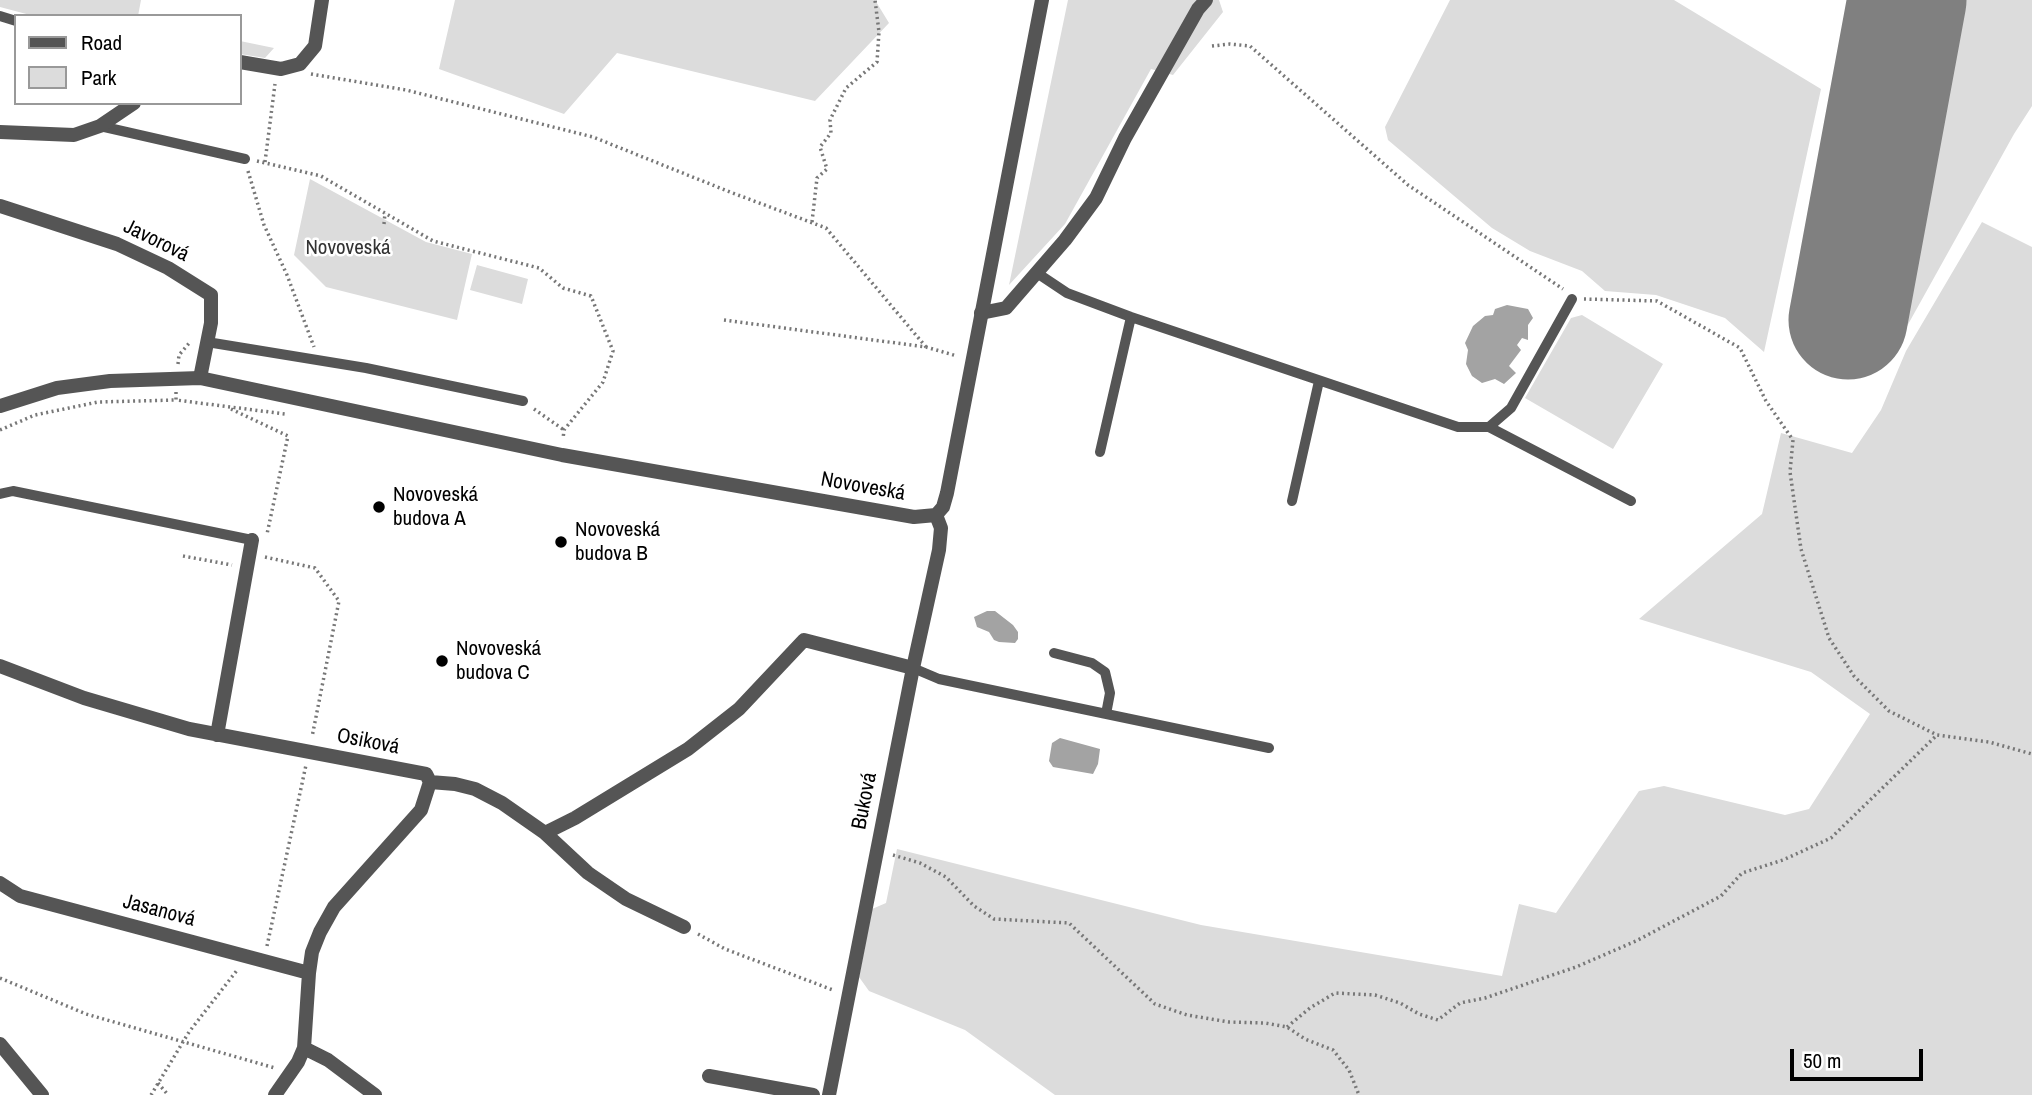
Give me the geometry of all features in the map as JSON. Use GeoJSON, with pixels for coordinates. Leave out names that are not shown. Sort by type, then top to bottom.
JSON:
{"type":"FeatureCollection","features":[{"type":"Feature","properties":{"kind":"street"},"geometry":{"type":"LineString","coordinates":[[242,62],[277,69],[300,64],[314,46],[322,0]]}},
{"type":"Feature","properties":{"kind":"street"},"geometry":{"type":"LineString","coordinates":[[936,515],[946,501],[1042,0]]}},
{"type":"Feature","properties":{"kind":"street"},"geometry":{"type":"LineString","coordinates":[[982,313],[1006,309],[1065,240],[1096,198],[1125,138],[1198,9],[1206,0]]}},
{"type":"Feature","properties":{"kind":"street"},"geometry":{"type":"LineString","coordinates":[[0,132],[74,135],[100,126],[131,105]]}},
{"type":"Feature","properties":{"kind":"street","name":"Javorová"},"geometry":{"type":"LineString","coordinates":[[0,206],[117,244],[168,268],[211,295],[211,323],[200,378]]}},
{"type":"Feature","properties":{"kind":"street","name":"Novoveská"},"geometry":{"type":"LineString","coordinates":[[0,406],[57,388],[116,380],[200,378],[562,455],[914,517],[936,515]]}},
{"type":"Feature","properties":{"kind":"street","name":"Buková"},"geometry":{"type":"LineString","coordinates":[[829,1095],[940,543],[941,528],[936,515]]}},
{"type":"Feature","properties":{"kind":"street"},"geometry":{"type":"LineString","coordinates":[[217,735],[259,542]]}},
{"type":"Feature","properties":{"kind":"street"},"geometry":{"type":"LineString","coordinates":[[545,832],[575,818],[688,749],[739,709],[804,640],[913,668]]}},
{"type":"Feature","properties":{"kind":"street","name":"Osiková"},"geometry":{"type":"LineString","coordinates":[[0,666],[84,698],[189,729],[426,774],[430,782]]}},
{"type":"Feature","properties":{"kind":"street"},"geometry":{"type":"LineString","coordinates":[[275,1095],[304,1048],[312,952],[334,906],[421,810],[430,782],[475,789],[502,803],[545,832],[588,873],[626,899],[684,927]]}},
{"type":"Feature","properties":{"kind":"street","name":"Jasanová"},"geometry":{"type":"LineString","coordinates":[[0,883],[20,896],[309,973]]}},
{"type":"Feature","properties":{"kind":"street"},"geometry":{"type":"LineString","coordinates":[[0,1044],[41,1095]]}},
{"type":"Feature","properties":{"kind":"street"},"geometry":{"type":"LineString","coordinates":[[304,1048],[328,1059],[375,1095]]}},
{"type":"Feature","properties":{"kind":"street"},"geometry":{"type":"LineString","coordinates":[[709,1076],[813,1095]]}},
{"type":"Feature","properties":{"kind":"lane"},"geometry":{"type":"LineString","coordinates":[[100,126],[245,159]]}},
{"type":"Feature","properties":{"kind":"lane"},"geometry":{"type":"LineString","coordinates":[[1037,273],[1067,293],[1131,317],[1458,428],[1489,427],[1630,501]]}},
{"type":"Feature","properties":{"kind":"lane"},"geometry":{"type":"LineString","coordinates":[[1489,427],[1511,408],[1572,299]]}},
{"type":"Feature","properties":{"kind":"lane"},"geometry":{"type":"LineString","coordinates":[[1100,452],[1131,317]]}},
{"type":"Feature","properties":{"kind":"lane"},"geometry":{"type":"LineString","coordinates":[[207,342],[523,401]]}},
{"type":"Feature","properties":{"kind":"lane"},"geometry":{"type":"LineString","coordinates":[[1292,501],[1319,381]]}},
{"type":"Feature","properties":{"kind":"lane"},"geometry":{"type":"LineString","coordinates":[[0,494],[13,491],[259,542]]}},
{"type":"Feature","properties":{"kind":"lane"},"geometry":{"type":"LineString","coordinates":[[1054,653],[1092,663],[1105,672],[1110,693],[1105,714]]}},
{"type":"Feature","properties":{"kind":"lane"},"geometry":{"type":"LineString","coordinates":[[913,668],[939,679],[1269,748]]}},
{"type":"Feature","properties":{"kind":"path"},"geometry":{"type":"LineString","coordinates":[[812,222],[817,178],[827,169],[820,148],[831,133],[830,120],[846,88],[877,62],[879,32],[875,0]]}},
{"type":"Feature","properties":{"kind":"path"},"geometry":{"type":"LineString","coordinates":[[1212,46],[1250,46],[1408,185],[1555,283],[1572,299],[1657,302],[1740,348],[1766,401],[1793,440],[1790,472],[1801,549],[1829,638],[1854,676],[1889,711],[1937,735],[1989,742],[2032,754]]}},
{"type":"Feature","properties":{"kind":"path"},"geometry":{"type":"LineString","coordinates":[[265,162],[277,69]]}},
{"type":"Feature","properties":{"kind":"path"},"geometry":{"type":"LineString","coordinates":[[304,73],[406,90],[593,137],[826,228],[926,347]]}},
{"type":"Feature","properties":{"kind":"path"},"geometry":{"type":"LineString","coordinates":[[320,361],[287,275],[264,225],[245,159],[321,176],[433,241],[539,268],[563,288],[590,296],[613,351],[603,383],[564,430],[523,401]]}},
{"type":"Feature","properties":{"kind":"path"},"geometry":{"type":"LineString","coordinates":[[384,224],[385,213]]}},
{"type":"Feature","properties":{"kind":"path"},"geometry":{"type":"LineString","coordinates":[[724,320],[926,347],[973,359]]}},
{"type":"Feature","properties":{"kind":"path"},"geometry":{"type":"LineString","coordinates":[[176,400],[179,355],[190,344],[193,336]]}},
{"type":"Feature","properties":{"kind":"path"},"geometry":{"type":"LineString","coordinates":[[0,430],[35,415],[98,402],[176,400],[226,407],[288,436],[259,542]]}},
{"type":"Feature","properties":{"kind":"path"},"geometry":{"type":"LineString","coordinates":[[183,556],[218,562]]}},
{"type":"Feature","properties":{"kind":"path"},"geometry":{"type":"LineString","coordinates":[[262,556],[315,568],[339,601],[264,961]]}},
{"type":"Feature","properties":{"kind":"path"},"geometry":{"type":"LineString","coordinates":[[1287,1027],[1310,1008],[1335,993],[1375,995],[1438,1020],[1460,1003],[1485,998],[1576,967],[1636,941],[1721,896],[1742,873],[1783,860],[1831,838],[1937,735]]}},
{"type":"Feature","properties":{"kind":"path"},"geometry":{"type":"LineString","coordinates":[[877,851],[920,863],[946,877],[974,906],[994,919],[1069,923],[1155,1004],[1187,1015],[1229,1023],[1265,1023],[1287,1027],[1305,1040],[1333,1050],[1349,1070],[1359,1095]]}},
{"type":"Feature","properties":{"kind":"path"},"geometry":{"type":"LineString","coordinates":[[684,927],[725,949],[848,996]]}},
{"type":"Feature","properties":{"kind":"path"},"geometry":{"type":"LineString","coordinates":[[151,1095],[182,1042],[248,957]]}},
{"type":"Feature","properties":{"kind":"path"},"geometry":{"type":"LineString","coordinates":[[0,978],[86,1014],[290,1073]]}},
{"type":"Feature","properties":{"kind":"path"},"geometry":{"type":"LineString","coordinates":[[158,1083],[168,1095]]}},
{"type":"Feature","properties":{"kind":"green space"},"geometry":{"type":"Polygon","coordinates":[[[0,0],[141,0],[138,14],[26,14],[0,7],[0,0]]]}},
{"type":"Feature","properties":{"kind":"green space"},"geometry":{"type":"Polygon","coordinates":[[[455,0],[875,0],[889,23],[815,101],[617,53],[564,114],[439,69],[455,0]]]}},
{"type":"Feature","properties":{"kind":"green space"},"geometry":{"type":"Polygon","coordinates":[[[1068,0],[1219,0],[1223,12],[1173,75],[1151,69],[1065,224],[1009,285],[1068,0]]]}},
{"type":"Feature","properties":{"kind":"green space"},"geometry":{"type":"Polygon","coordinates":[[[1450,0],[1674,0],[1821,89],[1764,352],[1725,318],[1656,295],[1605,291],[1582,271],[1530,251],[1492,228],[1388,140],[1385,127],[1450,0]]]}},
{"type":"Feature","properties":{"kind":"green space"},"geometry":{"type":"Polygon","coordinates":[[[1953,0],[2032,0],[2032,106],[1886,364],[1953,0]]]}},
{"type":"Feature","properties":{"kind":"green space"},"geometry":{"type":"Polygon","coordinates":[[[242,41],[274,48],[265,58],[242,54],[242,41]]]}},
{"type":"Feature","properties":{"kind":"green space","name":"Novoveská"},"geometry":{"type":"Polygon","coordinates":[[[310,179],[426,242],[472,254],[457,320],[326,287],[294,255],[310,179]]]}},
{"type":"Feature","properties":{"kind":"green space"},"geometry":{"type":"Polygon","coordinates":[[[1982,222],[2032,247],[2032,1095],[1055,1095],[965,1030],[869,991],[859,977],[872,909],[886,903],[897,849],[1201,925],[1502,976],[1519,904],[1556,913],[1639,791],[1664,786],[1785,815],[1809,809],[1870,714],[1811,672],[1639,619],[1762,514],[1781,433],[1852,453],[1881,410],[1906,351],[1982,222]]]}},
{"type":"Feature","properties":{"kind":"green space"},"geometry":{"type":"Polygon","coordinates":[[[477,265],[528,279],[522,304],[470,290],[477,265]]]}},
{"type":"Feature","properties":{"kind":"green space"},"geometry":{"type":"Polygon","coordinates":[[[1582,315],[1663,364],[1613,449],[1525,398],[1571,318],[1582,315]]]}},
{"type":"Feature","properties":{"kind":"shaded area"},"geometry":{"type":"Polygon","coordinates":[[[1507,305],[1528,309],[1533,318],[1528,325],[1528,340],[1522,338],[1517,345],[1521,350],[1509,366],[1516,373],[1504,384],[1495,379],[1482,383],[1472,376],[1466,364],[1468,350],[1465,343],[1473,326],[1485,316],[1493,315],[1495,309],[1507,305]]]}},
{"type":"Feature","properties":{"kind":"shaded area"},"geometry":{"type":"Polygon","coordinates":[[[987,611],[995,611],[1013,625],[1018,632],[1015,643],[994,640],[989,632],[977,627],[974,617],[987,611]]]}},
{"type":"Feature","properties":{"kind":"shaded area"},"geometry":{"type":"Polygon","coordinates":[[[1060,738],[1100,749],[1098,764],[1093,774],[1053,767],[1049,761],[1052,743],[1060,738]]]}},
{"type":"Feature","properties":{"kind":"runway"},"geometry":{"type":"LineString","coordinates":[[1848,320],[1907,0]]}},
{"type":"Feature","properties":{"kind":"place","name":"Novoveská budova A"},"geometry":{"type":"Point","coordinates":[379,507]}},
{"type":"Feature","properties":{"kind":"place","name":"Novoveská budova B"},"geometry":{"type":"Point","coordinates":[561,542]}},
{"type":"Feature","properties":{"kind":"place","name":"Novoveská budova C"},"geometry":{"type":"Point","coordinates":[442,661]}}]}
